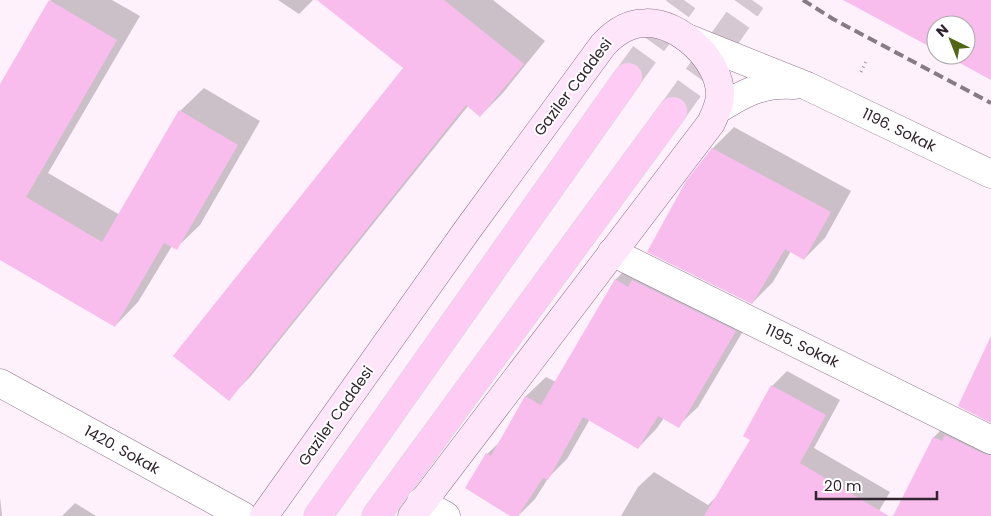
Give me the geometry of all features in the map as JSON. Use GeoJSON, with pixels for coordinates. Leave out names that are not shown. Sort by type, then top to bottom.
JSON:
{"type":"FeatureCollection","features":[{"type":"Feature","properties":{"kind":"main road","name":"Gaziler Caddesi"},"geometry":{"type":"LineString","coordinates":[[264,516],[468,229],[603,45],[615,32],[631,25],[646,22],[664,26],[687,38],[714,69],[720,95],[717,110]]}},
{"type":"Feature","properties":{"kind":"main road"},"geometry":{"type":"LineString","coordinates":[[318,516],[628,77]]}},
{"type":"Feature","properties":{"kind":"main road"},"geometry":{"type":"LineString","coordinates":[[417,509],[710,123],[717,110]]}},
{"type":"Feature","properties":{"kind":"main road"},"geometry":{"type":"LineString","coordinates":[[376,516],[673,111]]}},
{"type":"Feature","properties":{"kind":"street","name":"1196. Sokak"},"geometry":{"type":"LineString","coordinates":[[687,38],[808,86],[991,174]]}},
{"type":"Feature","properties":{"kind":"street","name":"1196. Sokak"},"geometry":{"type":"LineString","coordinates":[[717,110],[759,87],[781,84],[808,86]]}},
{"type":"Feature","properties":{"kind":"street","name":"1195. Sokak"},"geometry":{"type":"LineString","coordinates":[[612,252],[991,440]]}},
{"type":"Feature","properties":{"kind":"street","name":"1420. Sokak"},"geometry":{"type":"LineString","coordinates":[[0,383],[243,516]]}},
{"type":"Feature","properties":{"kind":"street"},"geometry":{"type":"LineString","coordinates":[[417,509],[446,516]]}},
{"type":"Feature","properties":{"kind":"building"},"geometry":{"type":"Polygon","coordinates":[[[49,0],[117,40],[26,197],[102,242],[179,110],[238,145],[177,250],[164,243],[115,327],[0,260],[0,84],[49,0]]]}},
{"type":"Feature","properties":{"kind":"building"},"geometry":{"type":"Polygon","coordinates":[[[317,0],[444,0],[524,64],[480,117],[466,105],[229,401],[173,356],[403,68],[317,0]]]}},
{"type":"Feature","properties":{"kind":"building"},"geometry":{"type":"Polygon","coordinates":[[[843,0],[991,0],[991,80],[963,65],[976,65],[976,15],[926,15],[926,45],[843,0]]]}},
{"type":"Feature","properties":{"kind":"building"},"geometry":{"type":"Polygon","coordinates":[[[712,148],[831,212],[804,260],[785,249],[752,304],[647,252],[686,181],[712,148]]]}},
{"type":"Feature","properties":{"kind":"building"},"geometry":{"type":"Polygon","coordinates":[[[615,279],[628,287],[632,280],[736,331],[679,428],[658,416],[638,449],[583,417],[548,480],[543,478],[518,516],[510,516],[465,488],[486,453],[491,456],[525,396],[541,405],[615,279]]]}},
{"type":"Feature","properties":{"kind":"building"},"geometry":{"type":"Polygon","coordinates":[[[991,336],[991,423],[958,406],[991,336]]]}},
{"type":"Feature","properties":{"kind":"building"},"geometry":{"type":"Polygon","coordinates":[[[771,385],[826,415],[800,463],[889,516],[704,516],[750,440],[743,436],[771,385]]]}},
{"type":"Feature","properties":{"kind":"building"},"geometry":{"type":"Polygon","coordinates":[[[945,435],[984,454],[991,455],[991,516],[893,516],[933,437],[942,441],[945,435]]]}},
{"type":"Feature","properties":{"kind":"tunnel"},"geometry":{"type":"LineString","coordinates":[[628,77],[684,0]]}},
{"type":"Feature","properties":{"kind":"tunnel"},"geometry":{"type":"LineString","coordinates":[[673,111],[752,0]]}},
{"type":"Feature","properties":{"kind":"railway"},"geometry":{"type":"LineString","coordinates":[[803,0],[833,19],[991,103]]}}]}
